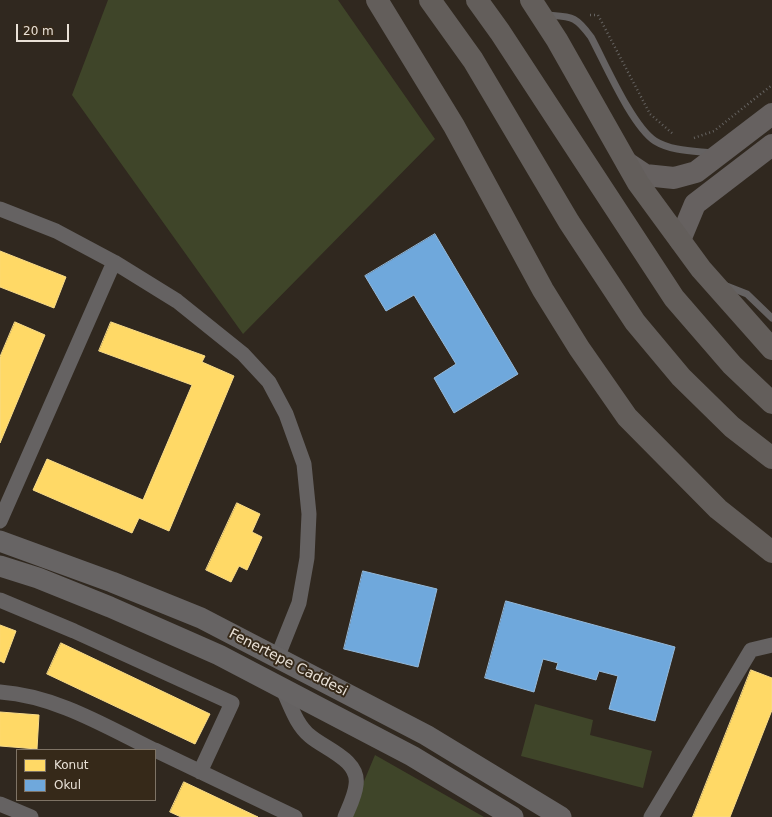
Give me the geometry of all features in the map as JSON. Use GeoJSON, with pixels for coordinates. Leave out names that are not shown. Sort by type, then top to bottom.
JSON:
{"type":"FeatureCollection","features":[{"type":"Feature","properties":{"kind":"highway"},"geometry":{"type":"LineString","coordinates":[[377,0],[454,126],[543,290],[579,348],[627,417],[718,509],[772,552]]}},
{"type":"Feature","properties":{"kind":"highway"},"geometry":{"type":"LineString","coordinates":[[430,0],[473,60],[569,222],[635,322],[681,377],[732,427],[772,458]]}},
{"type":"Feature","properties":{"kind":"highway"},"geometry":{"type":"LineString","coordinates":[[478,0],[674,298],[732,365],[772,403]]}},
{"type":"Feature","properties":{"kind":"highway"},"geometry":{"type":"LineString","coordinates":[[536,7],[558,40],[638,183],[710,279],[772,349]]}},
{"type":"Feature","properties":{"kind":"main road"},"geometry":{"type":"LineString","coordinates":[[628,163],[646,175],[674,178],[696,172],[772,114]]}},
{"type":"Feature","properties":{"kind":"main road"},"geometry":{"type":"LineString","coordinates":[[680,240],[695,204],[772,145]]}},
{"type":"Feature","properties":{"kind":"street"},"geometry":{"type":"LineString","coordinates":[[0,209],[56,231],[114,262],[177,301],[243,354],[269,382],[286,414],[304,464],[309,514],[307,558],[298,603],[277,658]]}},
{"type":"Feature","properties":{"kind":"street"},"geometry":{"type":"LineString","coordinates":[[0,521],[114,262]]}},
{"type":"Feature","properties":{"kind":"street","name":"Fenertepe Caddesi"},"geometry":{"type":"LineString","coordinates":[[0,541],[112,582],[201,618],[426,735],[561,817]]}},
{"type":"Feature","properties":{"kind":"street","name":"Fenertepe Caddesi"},"geometry":{"type":"LineString","coordinates":[[0,566],[38,578],[219,654],[412,756],[513,817]]}},
{"type":"Feature","properties":{"kind":"street"},"geometry":{"type":"LineString","coordinates":[[0,600],[74,631],[232,704],[200,772]]}},
{"type":"Feature","properties":{"kind":"street"},"geometry":{"type":"LineString","coordinates":[[652,817],[751,650],[772,645]]}},
{"type":"Feature","properties":{"kind":"street"},"geometry":{"type":"LineString","coordinates":[[282,688],[298,722],[309,736],[346,761],[355,771],[356,784],[345,817]]}},
{"type":"Feature","properties":{"kind":"street"},"geometry":{"type":"LineString","coordinates":[[0,692],[37,697],[63,706],[153,749]]}},
{"type":"Feature","properties":{"kind":"street"},"geometry":{"type":"LineString","coordinates":[[412,756],[426,735]]}},
{"type":"Feature","properties":{"kind":"street"},"geometry":{"type":"LineString","coordinates":[[156,750],[295,817]]}},
{"type":"Feature","properties":{"kind":"street"},"geometry":{"type":"LineString","coordinates":[[0,804],[31,817]]}},
{"type":"Feature","properties":{"kind":"lane"},"geometry":{"type":"LineString","coordinates":[[536,7],[573,17],[591,37],[637,122],[655,141],[677,149],[720,154]]}},
{"type":"Feature","properties":{"kind":"lane"},"geometry":{"type":"LineString","coordinates":[[710,279],[747,294],[772,318]]}},
{"type":"Feature","properties":{"kind":"path"},"geometry":{"type":"LineString","coordinates":[[573,17],[598,15],[650,114],[672,133],[679,135]]}},
{"type":"Feature","properties":{"kind":"path"},"geometry":{"type":"LineString","coordinates":[[693,139],[714,131],[772,85]]}},
{"type":"Feature","properties":{"kind":"green space"},"geometry":{"type":"Polygon","coordinates":[[[108,0],[338,0],[435,139],[243,334],[72,95],[108,0]]]}},
{"type":"Feature","properties":{"kind":"green space"},"geometry":{"type":"Polygon","coordinates":[[[535,704],[593,720],[590,735],[652,751],[643,788],[521,756],[535,704]]]}},
{"type":"Feature","properties":{"kind":"green space"},"geometry":{"type":"Polygon","coordinates":[[[375,755],[484,817],[349,817],[375,755]]]}},
{"type":"Feature","properties":{"kind":"building: Konut"},"geometry":{"type":"Polygon","coordinates":[[[0,251],[66,277],[54,308],[0,287],[0,251]]]}},
{"type":"Feature","properties":{"kind":"building: Konut"},"geometry":{"type":"Polygon","coordinates":[[[15,322],[45,335],[0,443],[0,357],[15,322]]]}},
{"type":"Feature","properties":{"kind":"building: Konut"},"geometry":{"type":"Polygon","coordinates":[[[111,322],[205,356],[202,362],[234,376],[169,531],[139,518],[132,533],[33,490],[47,459],[143,500],[192,385],[99,351],[111,322]]]}},
{"type":"Feature","properties":{"kind":"building: Konut"},"geometry":{"type":"Polygon","coordinates":[[[237,503],[260,514],[252,532],[262,537],[247,570],[239,566],[231,582],[206,570],[237,503]]]}},
{"type":"Feature","properties":{"kind":"building: Konut"},"geometry":{"type":"Polygon","coordinates":[[[0,625],[16,631],[4,663],[0,661],[0,625]]]}},
{"type":"Feature","properties":{"kind":"building: Konut"},"geometry":{"type":"Polygon","coordinates":[[[61,643],[210,714],[195,744],[47,674],[61,643]]]}},
{"type":"Feature","properties":{"kind":"building: Konut"},"geometry":{"type":"Polygon","coordinates":[[[751,670],[772,678],[772,710],[730,817],[693,817],[751,670]]]}},
{"type":"Feature","properties":{"kind":"building: Konut"},"geometry":{"type":"Polygon","coordinates":[[[0,712],[39,715],[37,749],[0,746],[0,712]]]}},
{"type":"Feature","properties":{"kind":"building: Konut"},"geometry":{"type":"Polygon","coordinates":[[[184,782],[258,817],[181,817],[170,812],[184,782]]]}},
{"type":"Feature","properties":{"kind":"building: Okul"},"geometry":{"type":"Polygon","coordinates":[[[435,234],[518,374],[454,413],[434,378],[456,364],[414,295],[386,311],[365,276],[435,234]]]}},
{"type":"Feature","properties":{"kind":"building: Okul"},"geometry":{"type":"Polygon","coordinates":[[[363,571],[437,589],[418,667],[344,649],[363,571]]]}},
{"type":"Feature","properties":{"kind":"building: Okul"},"geometry":{"type":"Polygon","coordinates":[[[506,601],[675,647],[655,721],[609,709],[618,676],[599,671],[596,680],[556,669],[558,663],[543,659],[534,692],[485,678],[506,601]]]}}]}
